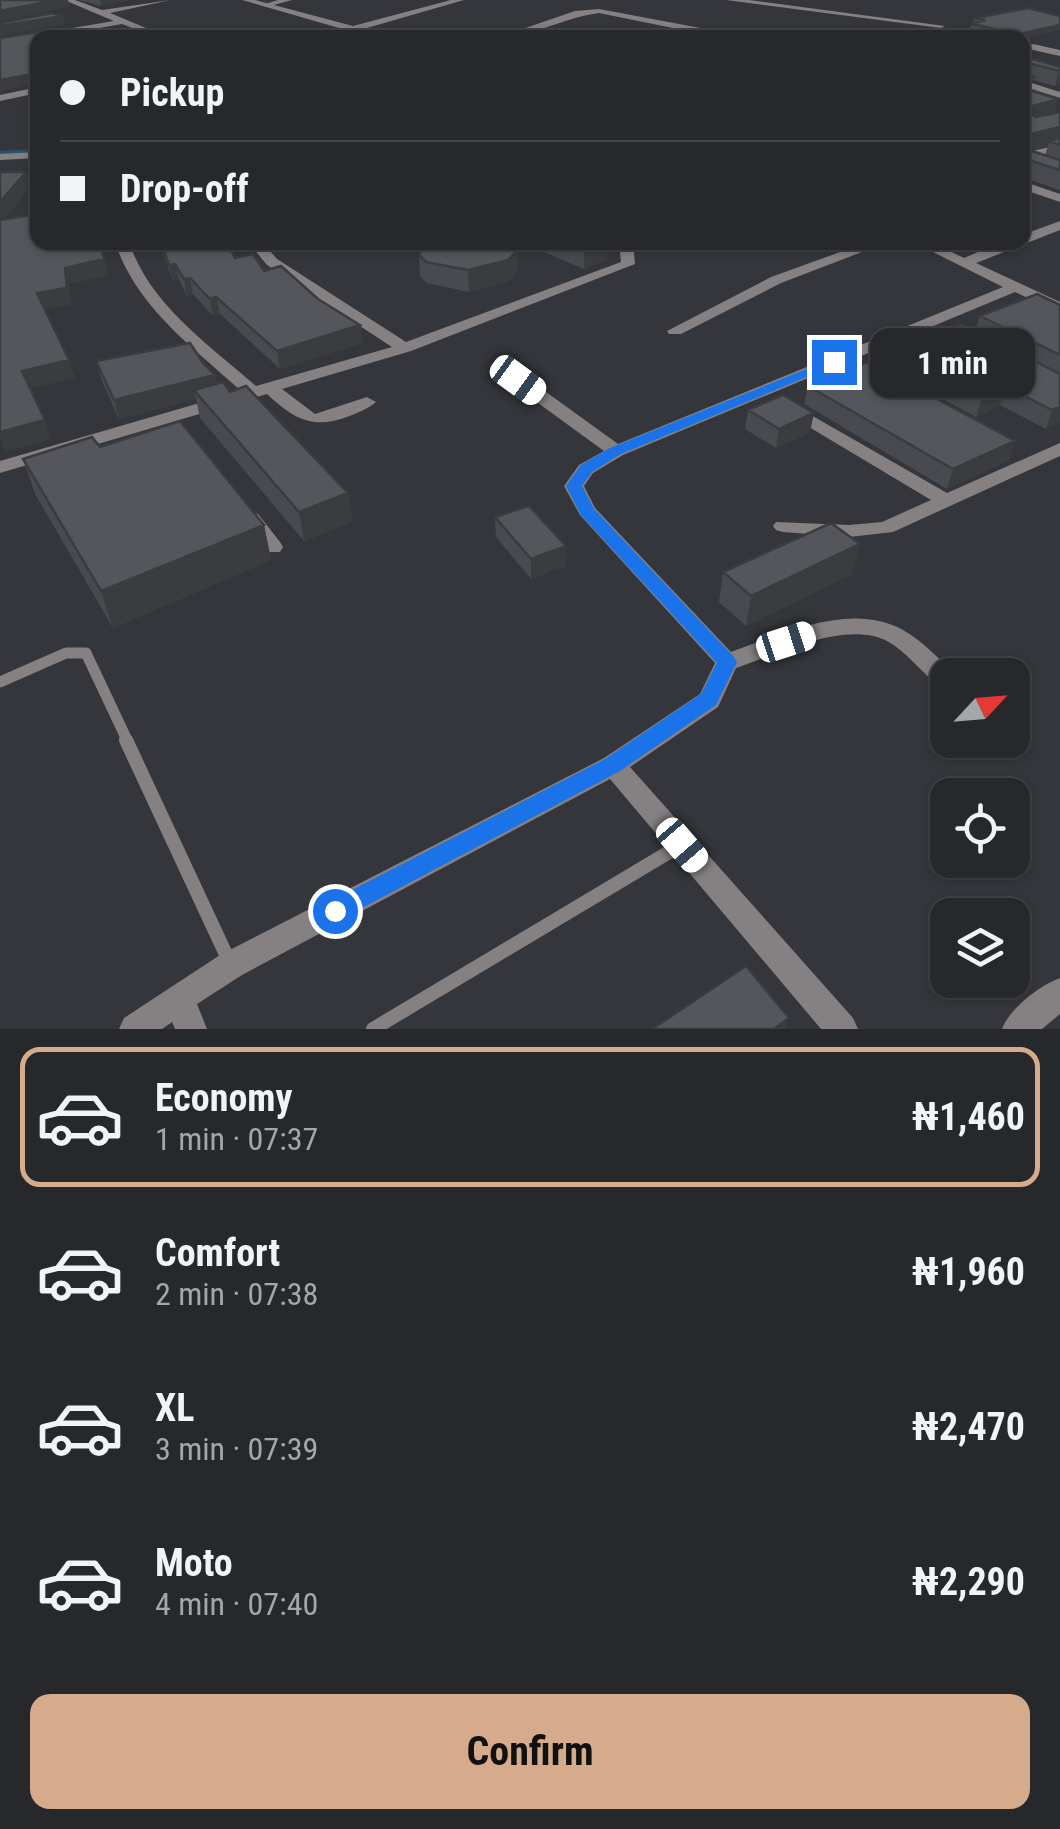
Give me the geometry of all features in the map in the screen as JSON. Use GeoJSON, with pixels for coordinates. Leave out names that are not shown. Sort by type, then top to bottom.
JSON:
{"type":"FeatureCollection","features":[{"type":"Feature","properties":{"kind":"street"},"geometry":{"type":"LineString","coordinates":[[68,0],[147,30]]}},
{"type":"Feature","properties":{"kind":"street"},"geometry":{"type":"LineString","coordinates":[[104,12],[167,0]]}},
{"type":"Feature","properties":{"kind":"street"},"geometry":{"type":"LineString","coordinates":[[246,0],[357,30]]}},
{"type":"Feature","properties":{"kind":"street"},"geometry":{"type":"LineString","coordinates":[[266,6],[288,0]]}},
{"type":"Feature","properties":{"kind":"street"},"geometry":{"type":"LineString","coordinates":[[349,28],[445,0]]}},
{"type":"Feature","properties":{"kind":"street"},"geometry":{"type":"LineString","coordinates":[[349,28],[460,0]]}},
{"type":"Feature","properties":{"kind":"street"},"geometry":{"type":"LineString","coordinates":[[730,0],[941,26]]}},
{"type":"Feature","properties":{"kind":"street"},"geometry":{"type":"LineString","coordinates":[[782,8],[797,0]]}},
{"type":"Feature","properties":{"kind":"street"},"geometry":{"type":"LineString","coordinates":[[962,0],[975,0]]}},
{"type":"Feature","properties":{"kind":"street"},"geometry":{"type":"LineString","coordinates":[[73,12],[92,8]]}},
{"type":"Feature","properties":{"kind":"street"},"geometry":{"type":"LineString","coordinates":[[526,30],[589,11],[695,30]]}},
{"type":"Feature","properties":{"kind":"street"},"geometry":{"type":"LineString","coordinates":[[74,30],[125,21]]}},
{"type":"Feature","properties":{"kind":"street"},"geometry":{"type":"LineString","coordinates":[[0,43],[30,38]]}},
{"type":"Feature","properties":{"kind":"street"},"geometry":{"type":"LineString","coordinates":[[1030,49],[1060,53]]}},
{"type":"Feature","properties":{"kind":"street"},"geometry":{"type":"LineString","coordinates":[[1030,86],[1060,95]]}},
{"type":"Feature","properties":{"kind":"street"},"geometry":{"type":"LineString","coordinates":[[0,98],[30,92]]}},
{"type":"Feature","properties":{"kind":"street"},"geometry":{"type":"LineString","coordinates":[[1030,155],[1060,148]]}},
{"type":"Feature","properties":{"kind":"street"},"geometry":{"type":"LineString","coordinates":[[0,168],[4,157],[30,155]]}},
{"type":"Feature","properties":{"kind":"street"},"geometry":{"type":"LineString","coordinates":[[1030,160],[1041,166]]}},
{"type":"Feature","properties":{"kind":"street"},"geometry":{"type":"LineString","coordinates":[[1030,188],[1060,198]]}},
{"type":"Feature","properties":{"kind":"street"},"geometry":{"type":"LineString","coordinates":[[1030,237],[1060,225]]}},
{"type":"Feature","properties":{"kind":"street"},"geometry":{"type":"LineString","coordinates":[[123,250],[125,260],[146,291],[263,391],[301,417],[316,420],[367,402]]}},
{"type":"Feature","properties":{"kind":"street"},"geometry":{"type":"LineString","coordinates":[[261,250],[272,262],[405,348]]}},
{"type":"Feature","properties":{"kind":"street"},"geometry":{"type":"LineString","coordinates":[[0,466],[180,423],[263,391],[405,348],[628,264],[627,250]]}},
{"type":"Feature","properties":{"kind":"street"},"geometry":{"type":"LineString","coordinates":[[675,331],[776,280],[860,250]]}},
{"type":"Feature","properties":{"kind":"street"},"geometry":{"type":"LineString","coordinates":[[936,250],[1060,308]]}},
{"type":"Feature","properties":{"kind":"street"},"geometry":{"type":"LineString","coordinates":[[964,263],[996,250]]}},
{"type":"Feature","properties":{"kind":"street"},"geometry":{"type":"LineString","coordinates":[[727,662],[587,511],[574,486],[586,468],[616,451],[1016,287]]}},
{"type":"Feature","properties":{"kind":"street"},"geometry":{"type":"LineString","coordinates":[[518,380],[616,451]]}},
{"type":"Feature","properties":{"kind":"street"},"geometry":{"type":"LineString","coordinates":[[779,401],[948,502]]}},
{"type":"Feature","properties":{"kind":"street"},"geometry":{"type":"LineString","coordinates":[[783,526],[870,530],[898,524],[948,502],[1027,455],[1060,449]]}},
{"type":"Feature","properties":{"kind":"street"},"geometry":{"type":"LineString","coordinates":[[240,504],[273,547]]}},
{"type":"Feature","properties":{"kind":"street"},"geometry":{"type":"LineString","coordinates":[[134,1029],[231,966],[613,765],[708,700],[727,662],[816,633],[855,627],[890,633],[930,666]]}},
{"type":"Feature","properties":{"kind":"street"},"geometry":{"type":"LineString","coordinates":[[613,765],[842,1029]]}},
{"type":"Feature","properties":{"kind":"street"},"geometry":{"type":"LineString","coordinates":[[1018,1029],[1060,993]]}},
{"type":"Feature","properties":{"kind":"street"},"geometry":{"type":"LineString","coordinates":[[180,998],[191,1029]]}},
{"type":"Feature","properties":{"kind":"lane"},"geometry":{"type":"LineString","coordinates":[[0,682],[66,653],[86,652],[231,966]]}},
{"type":"Feature","properties":{"kind":"lane"},"geometry":{"type":"LineString","coordinates":[[373,1029],[662,853],[682,845]]}},
{"type":"Feature","properties":{"kind":"building"},"geometry":{"type":"Polygon","coordinates":[[[0,0],[56,0],[0,11],[0,0]]]}},
{"type":"Feature","properties":{"kind":"building"},"geometry":{"type":"Polygon","coordinates":[[[1028,8],[1060,16],[1060,25],[1030,32],[1000,30],[971,24],[985,20],[975,18],[1028,8]]]}},
{"type":"Feature","properties":{"kind":"building"},"geometry":{"type":"Polygon","coordinates":[[[52,13],[63,16],[0,26],[0,23],[52,13]]]}},
{"type":"Feature","properties":{"kind":"building"},"geometry":{"type":"Polygon","coordinates":[[[30,33],[30,74],[0,80],[0,38],[30,33]]]}},
{"type":"Feature","properties":{"kind":"building"},"geometry":{"type":"Polygon","coordinates":[[[1030,58],[1060,67],[1060,71],[1030,64],[1030,58]]]}},
{"type":"Feature","properties":{"kind":"building"},"geometry":{"type":"Polygon","coordinates":[[[1030,90],[1059,99],[1030,107],[1030,90]]]}},
{"type":"Feature","properties":{"kind":"building"},"geometry":{"type":"Polygon","coordinates":[[[1060,112],[1060,127],[1030,134],[1030,114],[1036,117],[1060,112]]]}},
{"type":"Feature","properties":{"kind":"building"},"geometry":{"type":"Polygon","coordinates":[[[1030,150],[1060,160],[1060,170],[1030,161],[1030,150]]]}},
{"type":"Feature","properties":{"kind":"building"},"geometry":{"type":"Polygon","coordinates":[[[0,172],[26,172],[0,202],[0,172]]]}},
{"type":"Feature","properties":{"kind":"building"},"geometry":{"type":"Polygon","coordinates":[[[30,215],[30,250],[102,250],[104,259],[65,268],[67,288],[37,293],[69,360],[22,371],[45,420],[0,432],[0,220],[30,215]]]}},
{"type":"Feature","properties":{"kind":"building"},"geometry":{"type":"Polygon","coordinates":[[[164,250],[231,250],[235,258],[253,254],[264,271],[281,266],[318,299],[360,325],[277,351],[216,297],[210,299],[190,278],[184,279],[175,264],[169,265],[164,250]]]}},
{"type":"Feature","properties":{"kind":"building"},"geometry":{"type":"Polygon","coordinates":[[[420,250],[516,250],[508,260],[468,270],[426,262],[419,255],[420,250]]]}},
{"type":"Feature","properties":{"kind":"building"},"geometry":{"type":"Polygon","coordinates":[[[1037,294],[1060,305],[1060,355],[980,316],[1037,294]]]}},
{"type":"Feature","properties":{"kind":"building"},"geometry":{"type":"Polygon","coordinates":[[[961,324],[1060,374],[1060,407],[1052,410],[1006,387],[982,399],[933,373],[970,357],[930,336],[961,324]]]}},
{"type":"Feature","properties":{"kind":"building"},"geometry":{"type":"Polygon","coordinates":[[[190,343],[215,375],[114,400],[96,361],[190,343]]]}},
{"type":"Feature","properties":{"kind":"building"},"geometry":{"type":"Polygon","coordinates":[[[868,362],[1015,441],[953,469],[808,386],[868,362]]]}},
{"type":"Feature","properties":{"kind":"building"},"geometry":{"type":"Polygon","coordinates":[[[223,382],[230,392],[246,386],[348,493],[299,512],[194,390],[223,382]]]}},
{"type":"Feature","properties":{"kind":"building"},"geometry":{"type":"Polygon","coordinates":[[[783,395],[814,413],[779,429],[748,410],[783,395]]]}},
{"type":"Feature","properties":{"kind":"building"},"geometry":{"type":"Polygon","coordinates":[[[180,421],[264,525],[101,591],[23,459],[92,437],[100,447],[180,421]]]}},
{"type":"Feature","properties":{"kind":"building"},"geometry":{"type":"Polygon","coordinates":[[[529,506],[566,546],[531,559],[495,517],[529,506]]]}},
{"type":"Feature","properties":{"kind":"building"},"geometry":{"type":"Polygon","coordinates":[[[831,523],[860,544],[751,596],[723,572],[831,523]]]}},
{"type":"Feature","properties":{"kind":"building"},"geometry":{"type":"Polygon","coordinates":[[[746,966],[789,1018],[774,1029],[652,1029],[746,966]]]}},
{"type":"Feature","properties":{"kind":"waterway"},"geometry":{"type":"LineString","coordinates":[[0,153],[30,151]]}},
{"type":"Feature","properties":{"kind":"route"},"geometry":{"type":"LineString","coordinates":[[335,911],[613,765],[708,700],[727,662],[587,511],[574,486],[586,468],[616,451],[834,362]]}}]}
